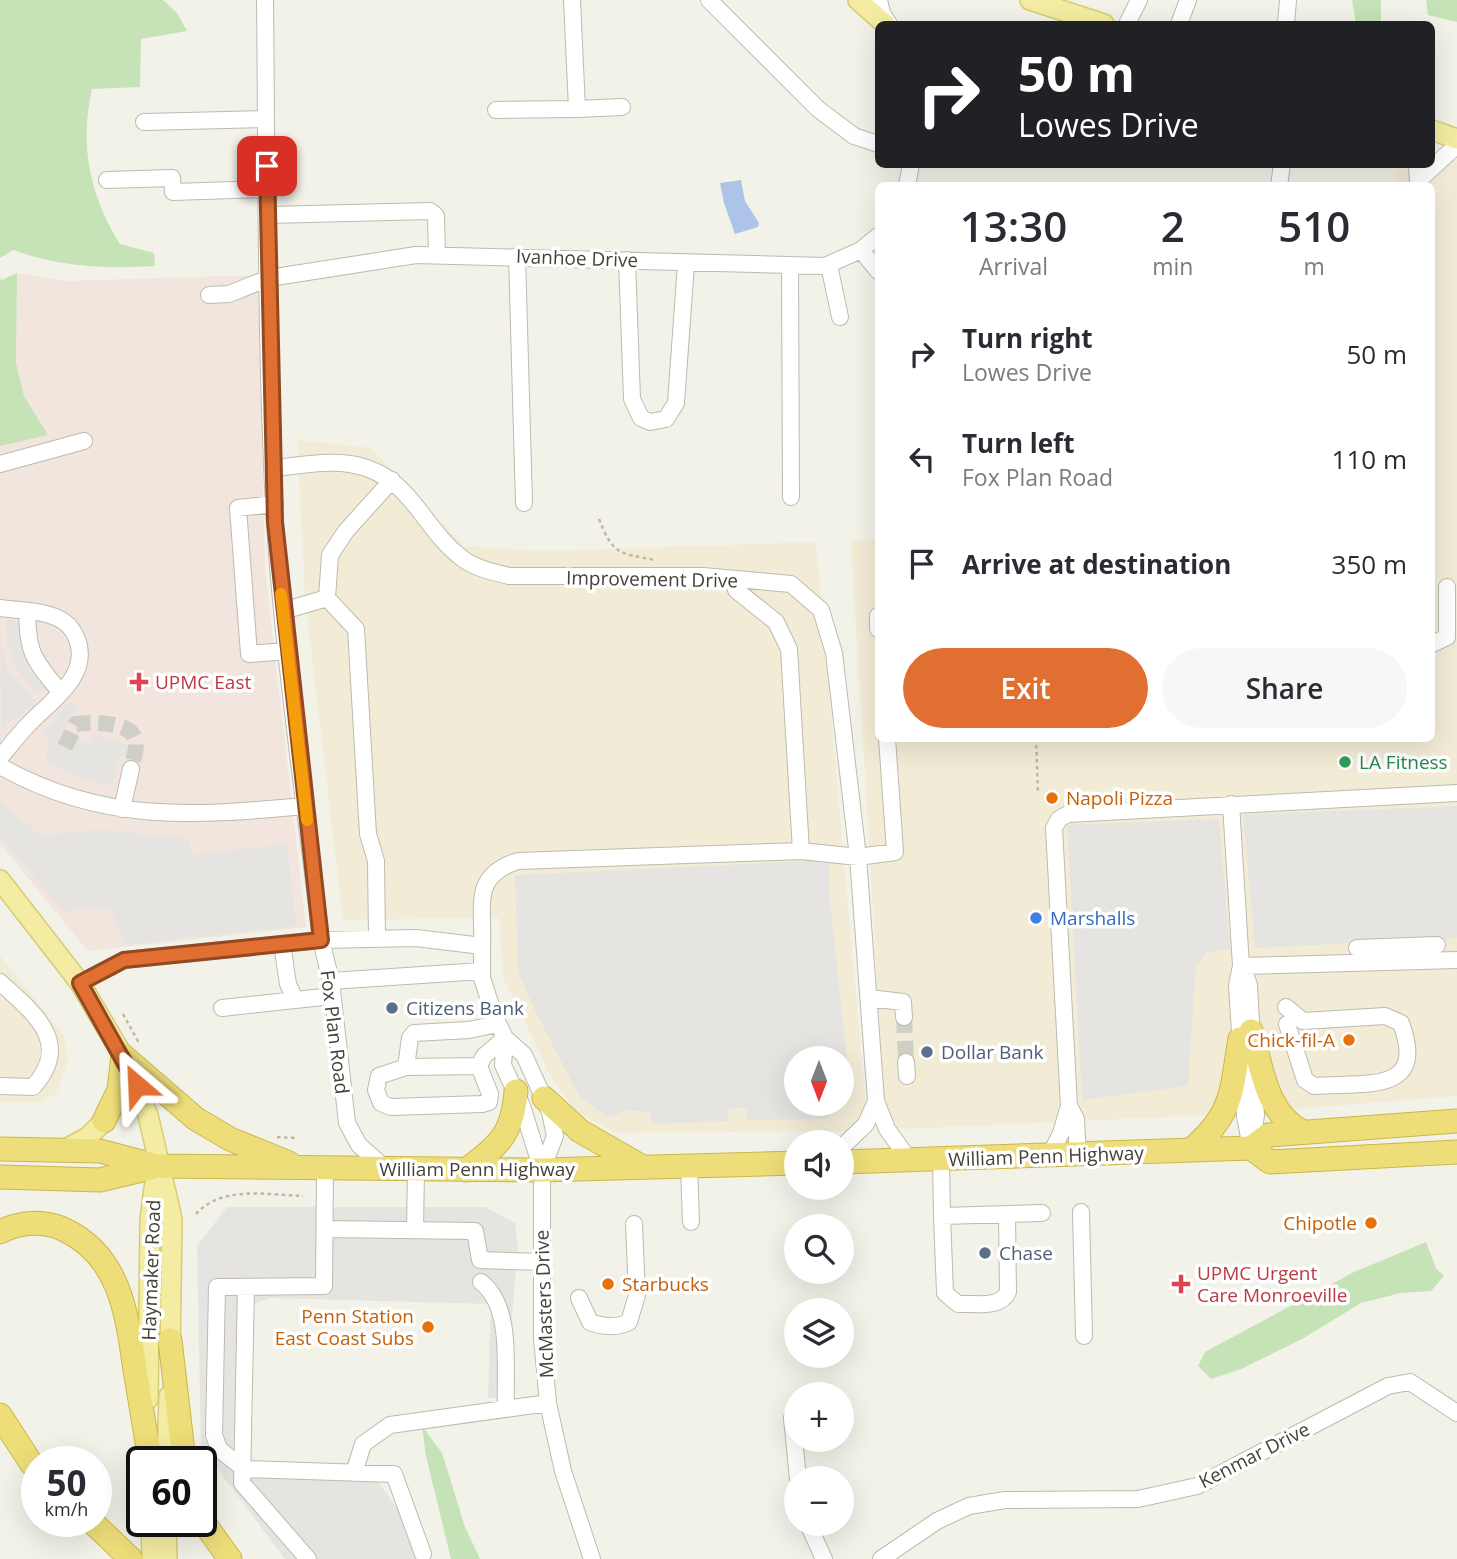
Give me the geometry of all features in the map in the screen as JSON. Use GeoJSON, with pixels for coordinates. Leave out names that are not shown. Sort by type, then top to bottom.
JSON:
{"type":"FeatureCollection","features":[{"type":"Feature","properties":{"kind":"highway"},"geometry":{"type":"LineString","coordinates":[[1246,1035],[1274,1105],[1287,1124],[1303,1132]]}},
{"type":"Feature","properties":{"kind":"highway"},"geometry":{"type":"LineString","coordinates":[[1191,1150],[1214,1129],[1228,1108],[1246,1035]]}},
{"type":"Feature","properties":{"kind":"highway"},"geometry":{"type":"LineString","coordinates":[[104,1121],[119,1090],[123,1056]]}},
{"type":"Feature","properties":{"kind":"highway"},"geometry":{"type":"LineString","coordinates":[[123,1056],[196,1119],[230,1139],[302,1168]]}},
{"type":"Feature","properties":{"kind":"highway"},"geometry":{"type":"LineString","coordinates":[[466,1170],[494,1148],[507,1133],[513,1118],[516,1091]]}},
{"type":"Feature","properties":{"kind":"highway"},"geometry":{"type":"LineString","coordinates":[[544,1098],[580,1131],[644,1167]]}},
{"type":"Feature","properties":{"kind":"highway","name":"William Penn Highway"},"geometry":{"type":"LineString","coordinates":[[854,1162],[1251,1148],[1268,1135],[1457,1121]]}},
{"type":"Feature","properties":{"kind":"highway","name":"William Penn Highway"},"geometry":{"type":"LineString","coordinates":[[1251,1148],[1270,1162],[1457,1152]]}},
{"type":"Feature","properties":{"kind":"highway","name":"William Penn Highway"},"geometry":{"type":"LineString","coordinates":[[0,1149],[100,1151],[157,1166],[542,1170],[784,1163]]}},
{"type":"Feature","properties":{"kind":"highway","name":"William Penn Highway"},"geometry":{"type":"LineString","coordinates":[[0,1177],[100,1180],[157,1166]]}},
{"type":"Feature","properties":{"kind":"highway"},"geometry":{"type":"LineString","coordinates":[[0,1232],[27,1224],[58,1227],[87,1244],[111,1273],[126,1311],[152,1446]]}},
{"type":"Feature","properties":{"kind":"highway"},"geometry":{"type":"LineString","coordinates":[[170,1340],[182,1446]]}},
{"type":"Feature","properties":{"kind":"highway"},"geometry":{"type":"LineString","coordinates":[[0,1415],[21,1446]]}},
{"type":"Feature","properties":{"kind":"highway"},"geometry":{"type":"LineString","coordinates":[[0,1433],[21,1453]]}},
{"type":"Feature","properties":{"kind":"highway"},"geometry":{"type":"LineString","coordinates":[[111,1537],[137,1558]]}},
{"type":"Feature","properties":{"kind":"highway"},"geometry":{"type":"LineString","coordinates":[[214,1537],[230,1559]]}},
{"type":"Feature","properties":{"kind":"main road"},"geometry":{"type":"LineString","coordinates":[[858,0],[883,21]]}},
{"type":"Feature","properties":{"kind":"main road"},"geometry":{"type":"LineString","coordinates":[[1030,0],[1095,21]]}},
{"type":"Feature","properties":{"kind":"main road"},"geometry":{"type":"LineString","coordinates":[[1435,132],[1457,139]]}},
{"type":"Feature","properties":{"kind":"main road"},"geometry":{"type":"LineString","coordinates":[[0,880],[80,983],[123,1056],[148,1115],[157,1166]]}},
{"type":"Feature","properties":{"kind":"main road"},"geometry":{"type":"LineString","coordinates":[[64,1150],[88,1137],[104,1121]]}},
{"type":"Feature","properties":{"kind":"main road","name":"Haymaker Road"},"geometry":{"type":"LineString","coordinates":[[157,1166],[172,1219],[170,1340],[157,1446]]}},
{"type":"Feature","properties":{"kind":"main road","name":"Haymaker Road"},"geometry":{"type":"LineString","coordinates":[[154,1446],[147,1376],[150,1219],[157,1166]]}},
{"type":"Feature","properties":{"kind":"main road"},"geometry":{"type":"LineString","coordinates":[[137,1558],[145,1537]]}},
{"type":"Feature","properties":{"kind":"main road"},"geometry":{"type":"LineString","coordinates":[[166,1537],[167,1559]]}},
{"type":"Feature","properties":{"kind":"street","name":"Fox Plan Road"},"geometry":{"type":"LineString","coordinates":[[265,0],[275,504],[283,611],[321,940],[332,988],[349,1128],[359,1145],[386,1169]]}},
{"type":"Feature","properties":{"kind":"street"},"geometry":{"type":"LineString","coordinates":[[572,0],[577,109]]}},
{"type":"Feature","properties":{"kind":"street"},"geometry":{"type":"LineString","coordinates":[[709,0],[818,109],[854,136],[875,143]]}},
{"type":"Feature","properties":{"kind":"street"},"geometry":{"type":"LineString","coordinates":[[879,0],[886,21]]}},
{"type":"Feature","properties":{"kind":"street"},"geometry":{"type":"LineString","coordinates":[[1129,21],[1139,0]]}},
{"type":"Feature","properties":{"kind":"street"},"geometry":{"type":"LineString","coordinates":[[1180,21],[1188,0]]}},
{"type":"Feature","properties":{"kind":"street"},"geometry":{"type":"LineString","coordinates":[[1286,21],[1288,0]]}},
{"type":"Feature","properties":{"kind":"street"},"geometry":{"type":"LineString","coordinates":[[496,110],[621,107]]}},
{"type":"Feature","properties":{"kind":"street"},"geometry":{"type":"LineString","coordinates":[[144,122],[266,119]]}},
{"type":"Feature","properties":{"kind":"street"},"geometry":{"type":"LineString","coordinates":[[1435,163],[1457,145]]}},
{"type":"Feature","properties":{"kind":"street"},"geometry":{"type":"LineString","coordinates":[[107,180],[172,178],[173,192],[267,189]]}},
{"type":"Feature","properties":{"kind":"street"},"geometry":{"type":"LineString","coordinates":[[268,215],[430,211],[436,216],[437,254]]}},
{"type":"Feature","properties":{"kind":"street","name":"Ivanhoe Drive"},"geometry":{"type":"LineString","coordinates":[[209,295],[229,294],[269,278],[317,272],[381,258],[437,254],[790,267],[830,265],[862,250],[875,239]]}},
{"type":"Feature","properties":{"kind":"street"},"geometry":{"type":"LineString","coordinates":[[862,250],[875,267]]}},
{"type":"Feature","properties":{"kind":"street"},"geometry":{"type":"LineString","coordinates":[[517,256],[524,503]]}},
{"type":"Feature","properties":{"kind":"street"},"geometry":{"type":"LineString","coordinates":[[627,260],[632,399],[641,418],[649,422],[666,419],[676,403],[686,264]]}},
{"type":"Feature","properties":{"kind":"street"},"geometry":{"type":"LineString","coordinates":[[830,265],[840,317]]}},
{"type":"Feature","properties":{"kind":"street"},"geometry":{"type":"LineString","coordinates":[[790,267],[791,497]]}},
{"type":"Feature","properties":{"kind":"street"},"geometry":{"type":"LineString","coordinates":[[0,464],[84,441]]}},
{"type":"Feature","properties":{"kind":"street","name":"Improvement Drive"},"geometry":{"type":"LineString","coordinates":[[274,468],[349,464],[392,480],[410,497],[452,549],[485,570],[509,576],[703,576],[791,584],[821,610],[834,653],[858,856],[876,1101]]}},
{"type":"Feature","properties":{"kind":"street"},"geometry":{"type":"LineString","coordinates":[[377,939],[376,861],[368,834],[356,629],[327,598],[330,555],[346,531],[392,480]]}},
{"type":"Feature","properties":{"kind":"street"},"geometry":{"type":"LineString","coordinates":[[275,504],[238,508],[249,654],[288,651]]}},
{"type":"Feature","properties":{"kind":"street"},"geometry":{"type":"LineString","coordinates":[[733,579],[736,590],[776,622],[789,649],[800,851]]}},
{"type":"Feature","properties":{"kind":"street"},"geometry":{"type":"LineString","coordinates":[[1435,643],[1447,638],[1445,586]]}},
{"type":"Feature","properties":{"kind":"street"},"geometry":{"type":"LineString","coordinates":[[283,611],[327,598]]}},
{"type":"Feature","properties":{"kind":"street"},"geometry":{"type":"LineString","coordinates":[[0,608],[48,614],[64,621],[74,632],[79,646],[77,670],[61,692],[0,758]]}},
{"type":"Feature","properties":{"kind":"street"},"geometry":{"type":"LineString","coordinates":[[27,611],[28,642],[35,662],[61,692]]}},
{"type":"Feature","properties":{"kind":"street"},"geometry":{"type":"LineString","coordinates":[[542,1170],[555,1136],[544,1098],[524,1055],[502,1031],[483,986],[482,896],[486,882],[499,869],[518,861],[800,851],[858,856],[895,852],[887,742]]}},
{"type":"Feature","properties":{"kind":"street"},"geometry":{"type":"LineString","coordinates":[[0,765],[34,783],[77,799],[122,809],[181,815],[305,806]]}},
{"type":"Feature","properties":{"kind":"street"},"geometry":{"type":"LineString","coordinates":[[122,809],[131,769]]}},
{"type":"Feature","properties":{"kind":"street"},"geometry":{"type":"LineString","coordinates":[[1049,1157],[1061,1133],[1069,1106],[1056,823],[1068,814],[1457,793]]}},
{"type":"Feature","properties":{"kind":"street"},"geometry":{"type":"LineString","coordinates":[[1231,804],[1241,966],[1237,985],[1256,1115],[1251,1148]]}},
{"type":"Feature","properties":{"kind":"street"},"geometry":{"type":"LineString","coordinates":[[80,983],[124,960],[321,940],[426,939],[482,946]]}},
{"type":"Feature","properties":{"kind":"street"},"geometry":{"type":"LineString","coordinates":[[282,944],[288,984],[294,997]]}},
{"type":"Feature","properties":{"kind":"street"},"geometry":{"type":"LineString","coordinates":[[1357,948],[1437,944]]}},
{"type":"Feature","properties":{"kind":"street"},"geometry":{"type":"LineString","coordinates":[[1241,966],[1457,960]]}},
{"type":"Feature","properties":{"kind":"street"},"geometry":{"type":"LineString","coordinates":[[222,1008],[332,988],[482,971]]}},
{"type":"Feature","properties":{"kind":"street"},"geometry":{"type":"LineString","coordinates":[[0,1086],[33,1087],[44,1074],[50,1055],[46,1027],[29,1006],[1,983]]}},
{"type":"Feature","properties":{"kind":"street"},"geometry":{"type":"LineString","coordinates":[[869,998],[903,1002],[904,1017]]}},
{"type":"Feature","properties":{"kind":"street"},"geometry":{"type":"LineString","coordinates":[[1286,1007],[1303,1021],[1385,1016],[1401,1023],[1408,1042],[1407,1067],[1401,1075],[1381,1081],[1314,1086],[1305,1080],[1287,1024]]}},
{"type":"Feature","properties":{"kind":"street"},"geometry":{"type":"LineString","coordinates":[[479,1066],[405,1067],[379,1076],[376,1090],[381,1103],[391,1107],[489,1101],[479,1066],[502,1031]]}},
{"type":"Feature","properties":{"kind":"street"},"geometry":{"type":"LineString","coordinates":[[405,1067],[410,1038],[414,1034],[502,1031]]}},
{"type":"Feature","properties":{"kind":"street"},"geometry":{"type":"LineString","coordinates":[[502,1031],[503,1065],[516,1091],[542,1170]]}},
{"type":"Feature","properties":{"kind":"street"},"geometry":{"type":"LineString","coordinates":[[854,1136],[866,1124],[876,1101]]}},
{"type":"Feature","properties":{"kind":"street"},"geometry":{"type":"LineString","coordinates":[[876,1101],[887,1129],[910,1161]]}},
{"type":"Feature","properties":{"kind":"street"},"geometry":{"type":"LineString","coordinates":[[1069,1106],[1076,1119],[1078,1155]]}},
{"type":"Feature","properties":{"kind":"street"},"geometry":{"type":"LineString","coordinates":[[941,1160],[945,1293],[948,1299],[958,1304],[998,1303],[1008,1292],[1007,1214]]}},
{"type":"Feature","properties":{"kind":"street"},"geometry":{"type":"LineString","coordinates":[[689,1166],[691,1222]]}},
{"type":"Feature","properties":{"kind":"street"},"geometry":{"type":"LineString","coordinates":[[325,1168],[324,1286],[217,1287],[214,1435],[219,1449],[244,1469],[394,1474],[423,1554]]}},
{"type":"Feature","properties":{"kind":"street"},"geometry":{"type":"LineString","coordinates":[[415,1230],[416,1169]]}},
{"type":"Feature","properties":{"kind":"street","name":"McMasters Drive"},"geometry":{"type":"LineString","coordinates":[[542,1170],[542,1339],[548,1403],[563,1471],[592,1559]]}},
{"type":"Feature","properties":{"kind":"street"},"geometry":{"type":"LineString","coordinates":[[1081,1212],[1084,1336]]}},
{"type":"Feature","properties":{"kind":"street"},"geometry":{"type":"LineString","coordinates":[[942,1216],[1042,1213]]}},
{"type":"Feature","properties":{"kind":"street"},"geometry":{"type":"LineString","coordinates":[[579,1298],[590,1322],[600,1326],[622,1326],[629,1322],[637,1295],[634,1224]]}},
{"type":"Feature","properties":{"kind":"street"},"geometry":{"type":"LineString","coordinates":[[326,1229],[475,1231],[480,1260],[542,1262]]}},
{"type":"Feature","properties":{"kind":"street"},"geometry":{"type":"LineString","coordinates":[[481,1282],[493,1292],[500,1310],[506,1408]]}},
{"type":"Feature","properties":{"kind":"street"},"geometry":{"type":"LineString","coordinates":[[246,1287],[242,1483],[308,1559]]}},
{"type":"Feature","properties":{"kind":"street","name":"Kenmar Drive"},"geometry":{"type":"LineString","coordinates":[[881,1559],[937,1521],[969,1506],[1005,1500],[1138,1499],[1197,1486],[1388,1386],[1410,1382],[1453,1404]]}},
{"type":"Feature","properties":{"kind":"street"},"geometry":{"type":"LineString","coordinates":[[354,1473],[363,1444],[390,1425],[548,1403]]}},
{"type":"Feature","properties":{"kind":"street"},"geometry":{"type":"LineString","coordinates":[[813,1536],[824,1559]]}},
{"type":"Feature","properties":{"kind":"path"},"geometry":{"type":"LineString","coordinates":[[599,519],[608,542],[618,553],[667,562]]}},
{"type":"Feature","properties":{"kind":"path"},"geometry":{"type":"LineString","coordinates":[[1035,742],[1038,793]]}},
{"type":"Feature","properties":{"kind":"path"},"geometry":{"type":"LineString","coordinates":[[197,1214],[208,1203],[225,1195],[303,1196]]}},
{"type":"Feature","properties":{"kind":"shaded area"},"geometry":{"type":"Polygon","coordinates":[[[1435,153],[1457,161],[1457,1096],[1250,1113],[886,1130],[851,541],[875,540],[875,742],[1435,742],[1435,182],[1395,182],[1397,168],[1435,168],[1435,153]]]}},
{"type":"Feature","properties":{"kind":"shaded area","name":"UPMC East"},"geometry":{"type":"Polygon","coordinates":[[[17,273],[67,281],[258,275],[265,569],[306,927],[88,951],[0,844],[0,446],[47,434],[24,396],[16,363],[17,273]]]}},
{"type":"Feature","properties":{"kind":"shaded area"},"geometry":{"type":"Polygon","coordinates":[[[297,440],[372,448],[464,546],[546,551],[816,542],[868,1131],[615,1133],[577,1112],[552,1079],[503,977],[499,918],[343,920],[305,599],[297,440]]]}},
{"type":"Feature","properties":{"kind":"shaded area"},"geometry":{"type":"Polygon","coordinates":[[[6,619],[17,620],[27,665],[45,687],[37,696],[15,666],[7,640],[6,619]]]}},
{"type":"Feature","properties":{"kind":"shaded area"},"geometry":{"type":"Polygon","coordinates":[[[0,626],[2,651],[9,670],[36,702],[2,729],[0,626]]]}},
{"type":"Feature","properties":{"kind":"shaded area"},"geometry":{"type":"Polygon","coordinates":[[[70,702],[78,709],[64,729],[88,745],[92,735],[127,744],[126,756],[119,755],[112,786],[79,777],[45,761],[50,741],[42,733],[70,702]]]}},
{"type":"Feature","properties":{"kind":"shaded area"},"geometry":{"type":"Polygon","coordinates":[[[0,802],[40,835],[102,830],[189,839],[192,855],[287,844],[296,926],[125,945],[111,910],[83,908],[64,912],[0,837],[0,802]]]}},
{"type":"Feature","properties":{"kind":"shaded area"},"geometry":{"type":"Polygon","coordinates":[[[1457,806],[1457,938],[1255,948],[1243,815],[1457,806]]]}},
{"type":"Feature","properties":{"kind":"shaded area"},"geometry":{"type":"Polygon","coordinates":[[[1219,819],[1230,949],[1207,952],[1196,966],[1188,1086],[1082,1100],[1067,825],[1219,819]]]}},
{"type":"Feature","properties":{"kind":"shaded area"},"geometry":{"type":"Polygon","coordinates":[[[830,860],[829,891],[846,1046],[784,1046],[784,1116],[829,1116],[828,1119],[747,1120],[746,1109],[740,1108],[729,1109],[728,1121],[653,1124],[650,1112],[623,1110],[613,1117],[606,1116],[579,1096],[518,972],[515,875],[830,860]]]}},
{"type":"Feature","properties":{"kind":"shaded area"},"geometry":{"type":"Polygon","coordinates":[[[0,956],[64,1035],[68,1062],[56,1094],[40,1103],[0,1103],[0,956]]]}},
{"type":"Feature","properties":{"kind":"shaded area"},"geometry":{"type":"Polygon","coordinates":[[[227,1207],[485,1207],[515,1223],[518,1246],[505,1398],[488,1398],[491,1304],[271,1298],[239,1309],[239,1425],[258,1475],[377,1480],[406,1521],[421,1559],[285,1559],[217,1468],[217,1446],[201,1446],[197,1246],[227,1207]]]}},
{"type":"Feature","properties":{"kind":"green space"},"geometry":{"type":"Polygon","coordinates":[[[0,0],[163,0],[177,13],[187,31],[141,39],[140,87],[92,89],[88,110],[87,150],[101,207],[120,244],[154,253],[155,266],[82,266],[13,250],[0,258],[0,0]]]}},
{"type":"Feature","properties":{"kind":"green space"},"geometry":{"type":"Polygon","coordinates":[[[1352,0],[1381,0],[1381,21],[1356,21],[1352,0]]]}},
{"type":"Feature","properties":{"kind":"green space"},"geometry":{"type":"Polygon","coordinates":[[[1426,0],[1457,0],[1457,22],[1428,15],[1426,0]]]}},
{"type":"Feature","properties":{"kind":"green space"},"geometry":{"type":"Polygon","coordinates":[[[17,273],[16,363],[24,396],[48,435],[0,446],[0,276],[1,280],[17,273]]]}},
{"type":"Feature","properties":{"kind":"green space"},"geometry":{"type":"Polygon","coordinates":[[[1426,1242],[1436,1268],[1444,1276],[1431,1291],[1401,1293],[1361,1303],[1302,1339],[1241,1369],[1211,1379],[1198,1366],[1205,1352],[1354,1272],[1426,1242]]]}},
{"type":"Feature","properties":{"kind":"green space"},"geometry":{"type":"Polygon","coordinates":[[[422,1426],[442,1453],[465,1527],[480,1559],[451,1559],[426,1456],[422,1426]]]}},
{"type":"Feature","properties":{"kind":"water"},"geometry":{"type":"Polygon","coordinates":[[[741,180],[745,201],[759,223],[758,227],[735,234],[720,183],[741,180]]]}},
{"type":"Feature","properties":{"kind":"tunnel"},"geometry":{"type":"LineString","coordinates":[[65,747],[76,724],[116,725],[130,731],[134,736],[136,744],[131,769]]}},
{"type":"Feature","properties":{"kind":"tunnel"},"geometry":{"type":"LineString","coordinates":[[904,1017],[906,1062]]}},
{"type":"Feature","properties":{"kind":"slow traffic"},"geometry":{"type":"LineString","coordinates":[[281,594],[307,820]]}},
{"type":"Feature","properties":{"kind":"place","name":"UPMC East"},"geometry":{"type":"Point","coordinates":[139,682]}},
{"type":"Feature","properties":{"kind":"place","name":"LA Fitness"},"geometry":{"type":"Point","coordinates":[1345,762]}},
{"type":"Feature","properties":{"kind":"place","name":"Napoli Pizza"},"geometry":{"type":"Point","coordinates":[1052,798]}},
{"type":"Feature","properties":{"kind":"place","name":"Marshalls"},"geometry":{"type":"Point","coordinates":[1036,918]}},
{"type":"Feature","properties":{"kind":"place","name":"Citizens Bank"},"geometry":{"type":"Point","coordinates":[392,1008]}},
{"type":"Feature","properties":{"kind":"place","name":"Chick-fil-A"},"geometry":{"type":"Point","coordinates":[1349,1040]}},
{"type":"Feature","properties":{"kind":"place","name":"Dollar Bank"},"geometry":{"type":"Point","coordinates":[927,1052]}},
{"type":"Feature","properties":{"kind":"place","name":"Chipotle"},"geometry":{"type":"Point","coordinates":[1371,1223]}},
{"type":"Feature","properties":{"kind":"place","name":"Chase"},"geometry":{"type":"Point","coordinates":[985,1253]}},
{"type":"Feature","properties":{"kind":"place","name":"Starbucks"},"geometry":{"type":"Point","coordinates":[608,1284]}},
{"type":"Feature","properties":{"kind":"place","name":"UPMC Urgent Care Monroeville"},"geometry":{"type":"Point","coordinates":[1181,1284]}},
{"type":"Feature","properties":{"kind":"place","name":"Penn Station East Coast Subs"},"geometry":{"type":"Point","coordinates":[428,1327]}},
{"type":"Feature","properties":{"kind":"route"},"geometry":{"type":"LineString","coordinates":[[137,1085],[80,983],[111,964],[124,960],[321,940],[280,590],[275,522],[267,166]]}}]}
